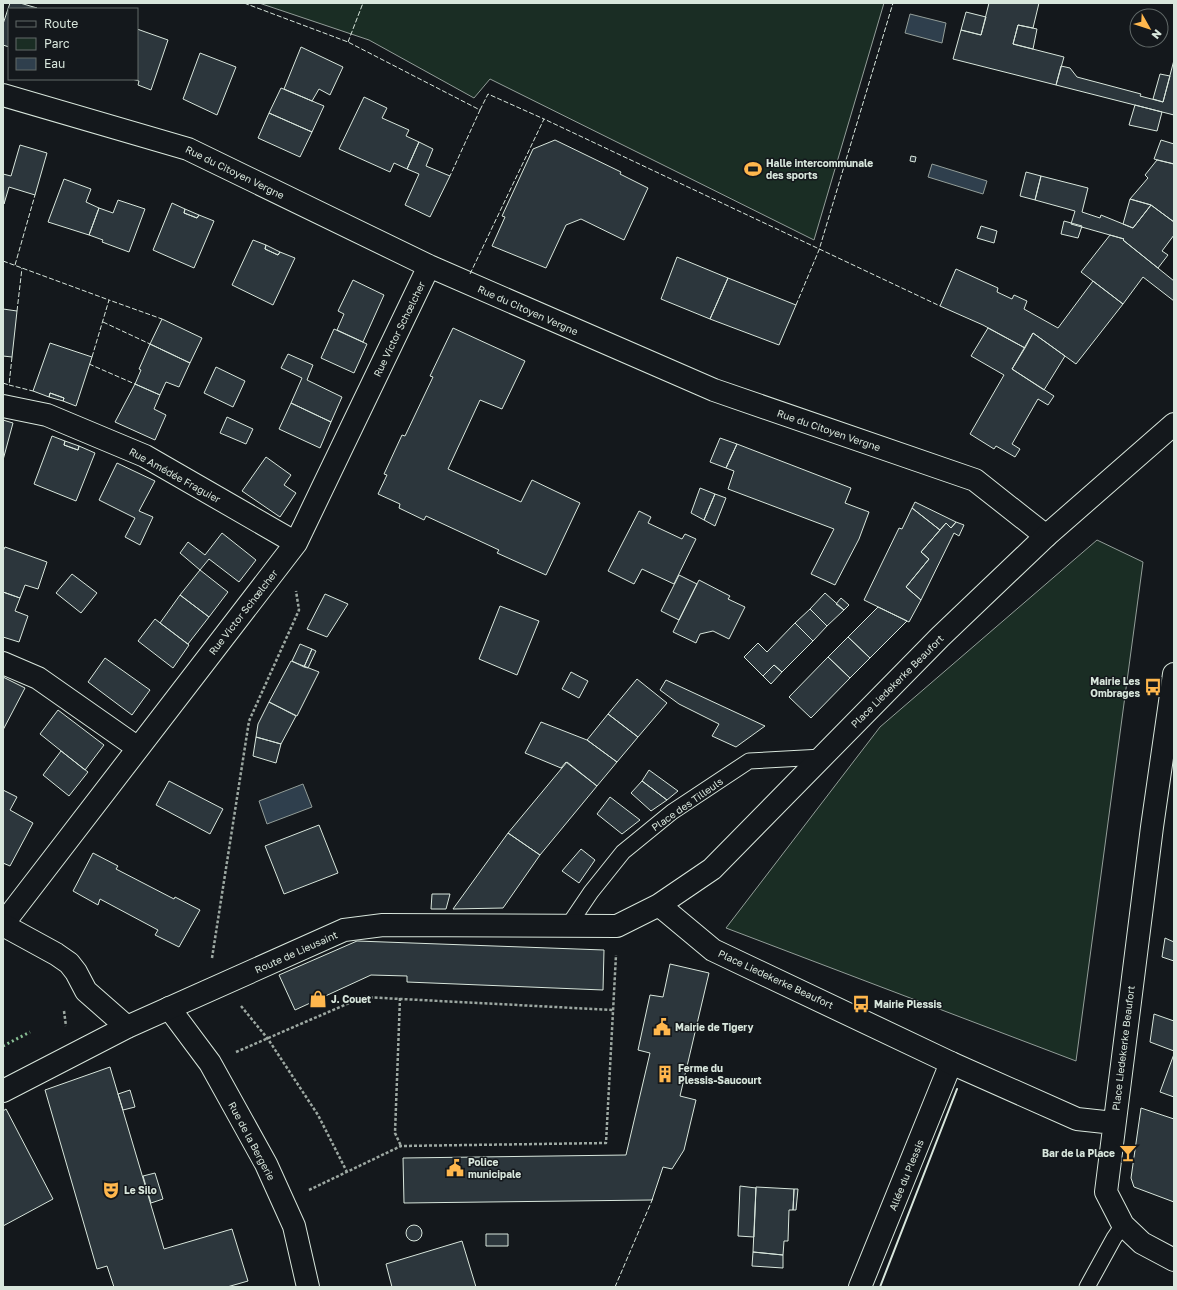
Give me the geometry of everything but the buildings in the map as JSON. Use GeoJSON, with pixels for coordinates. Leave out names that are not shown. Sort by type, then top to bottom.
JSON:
{"type":"FeatureCollection","features":[{"type":"Feature","properties":{"kind":"street","name":"Rue du Citoyen Vergne"},"geometry":{"type":"LineString","coordinates":[[3,95],[188,149],[429,266],[714,390],[974,480],[1046,536]]}},
{"type":"Feature","properties":{"kind":"street","name":"Rue Victor Schœlcher"},"geometry":{"type":"LineString","coordinates":[[3,925],[296,543],[429,266]]}},
{"type":"Feature","properties":{"kind":"street","name":"Rue Amédée Fraguier"},"geometry":{"type":"LineString","coordinates":[[3,406],[47,415],[146,456],[296,543]]}},
{"type":"Feature","properties":{"kind":"street","name":"Place Liedekerke Beaufort"},"geometry":{"type":"LineString","coordinates":[[1174,424],[1046,536],[940,637],[712,869],[659,906],[713,950],[951,1062],[1077,1119],[1114,1123],[1153,820],[1174,674]]}},
{"type":"Feature","properties":{"kind":"street"},"geometry":{"type":"LineString","coordinates":[[3,663],[38,678],[138,748]]}},
{"type":"Feature","properties":{"kind":"street","name":"Route de Lieusaint"},"geometry":{"type":"LineString","coordinates":[[3,1091],[126,1027],[344,930],[383,925],[617,926],[659,906]]}},
{"type":"Feature","properties":{"kind":"street"},"geometry":{"type":"LineString","coordinates":[[3,925],[56,954],[69,963],[76,972],[86,991],[126,1027]]}},
{"type":"Feature","properties":{"kind":"street","name":"Rue de la Bergerie"},"geometry":{"type":"LineString","coordinates":[[169,1008],[210,1064],[266,1164],[294,1226],[308,1287]]}},
{"type":"Feature","properties":{"kind":"street","name":"Allée du Plessis"},"geometry":{"type":"LineString","coordinates":[[860,1287],[951,1062]]}},
{"type":"Feature","properties":{"kind":"street"},"geometry":{"type":"LineString","coordinates":[[1114,1123],[1106,1192],[1123,1226],[1142,1243],[1174,1260]]}},
{"type":"Feature","properties":{"kind":"lane","name":"Place des Tilleuls"},"geometry":{"type":"LineString","coordinates":[[568,926],[591,892],[623,852],[679,807],[749,761],[822,757]]}},
{"type":"Feature","properties":{"kind":"lane"},"geometry":{"type":"LineString","coordinates":[[1087,1287],[1114,1238],[1123,1226]]}},
{"type":"Feature","properties":{"kind":"path"},"geometry":{"type":"LineString","coordinates":[[295,588],[299,610],[249,721],[211,957],[223,985],[268,1039],[318,1115],[347,1172]]}},
{"type":"Feature","properties":{"kind":"path"},"geometry":{"type":"LineString","coordinates":[[283,1203],[401,1146],[606,1143],[617,926]]}},
{"type":"Feature","properties":{"kind":"path"},"geometry":{"type":"LineString","coordinates":[[210,1064],[364,997],[613,1010]]}},
{"type":"Feature","properties":{"kind":"path"},"geometry":{"type":"LineString","coordinates":[[400,998],[395,1133],[401,1146]]}},
{"type":"Feature","properties":{"kind":"path"},"geometry":{"type":"LineString","coordinates":[[64,1008],[66,1026]]}},
{"type":"Feature","properties":{"kind":"green space","name":"Halle intercommunale des sports"},"geometry":{"type":"Polygon","coordinates":[[[259,3],[884,3],[814,240],[490,79],[474,98],[369,40],[259,3]]]}},
{"type":"Feature","properties":{"kind":"green space"},"geometry":{"type":"Polygon","coordinates":[[[1097,540],[1143,562],[1076,1061],[726,928],[880,727],[1097,540]]]}},
{"type":"Feature","properties":{"kind":"water"},"geometry":{"type":"Polygon","coordinates":[[[910,14],[946,23],[942,43],[905,33],[910,14]]]}},
{"type":"Feature","properties":{"kind":"water"},"geometry":{"type":"Polygon","coordinates":[[[932,164],[987,181],[983,194],[928,177],[932,164]]]}},
{"type":"Feature","properties":{"kind":"water"},"geometry":{"type":"Polygon","coordinates":[[[303,784],[312,807],[267,824],[259,801],[303,784]]]}},
{"type":"Feature","properties":{"kind":"hedge"},"geometry":{"type":"LineString","coordinates":[[3,1046],[30,1032]]}},
{"type":"Feature","properties":{"kind":"fence"},"geometry":{"type":"LineString","coordinates":[[244,3],[348,42],[480,110],[450,176]]}},
{"type":"Feature","properties":{"kind":"fence"},"geometry":{"type":"LineString","coordinates":[[348,42],[363,3]]}},
{"type":"Feature","properties":{"kind":"fence"},"geometry":{"type":"LineString","coordinates":[[796,305],[819,250],[893,3]]}},
{"type":"Feature","properties":{"kind":"fence"},"geometry":{"type":"LineString","coordinates":[[480,110],[488,94],[544,119]]}},
{"type":"Feature","properties":{"kind":"fence"},"geometry":{"type":"LineString","coordinates":[[470,274],[544,119],[940,306]]}},
{"type":"Feature","properties":{"kind":"fence"},"geometry":{"type":"LineString","coordinates":[[15,265],[35,195]]}},
{"type":"Feature","properties":{"kind":"fence"},"geometry":{"type":"LineString","coordinates":[[3,261],[109,300]]}},
{"type":"Feature","properties":{"kind":"fence"},"geometry":{"type":"LineString","coordinates":[[17,311],[22,268]]}},
{"type":"Feature","properties":{"kind":"fence"},"geometry":{"type":"LineString","coordinates":[[92,357],[109,300],[162,319]]}},
{"type":"Feature","properties":{"kind":"fence"},"geometry":{"type":"LineString","coordinates":[[103,322],[150,344]]}},
{"type":"Feature","properties":{"kind":"fence"},"geometry":{"type":"LineString","coordinates":[[12,357],[9,385],[33,391]]}},
{"type":"Feature","properties":{"kind":"fence"},"geometry":{"type":"LineString","coordinates":[[89,364],[135,384]]}},
{"type":"Feature","properties":{"kind":"fence"},"geometry":{"type":"LineString","coordinates":[[3,383],[9,385]]}},
{"type":"Feature","properties":{"kind":"fence"},"geometry":{"type":"LineString","coordinates":[[615,1287],[653,1198]]}},
{"type":"Feature","properties":{"kind":"wall"},"geometry":{"type":"LineString","coordinates":[[880,1287],[957,1089]]}},
{"type":"Feature","properties":{"kind":"place","name":"Halle intercommunale des sports"},"geometry":{"type":"Point","coordinates":[753,169]}},
{"type":"Feature","properties":{"kind":"place","name":"Mairie Les Ombrages"},"geometry":{"type":"Point","coordinates":[1153,687]}},
{"type":"Feature","properties":{"kind":"place","name":"J. Couet"},"geometry":{"type":"Point","coordinates":[318,999]}},
{"type":"Feature","properties":{"kind":"place","name":"Mairie Plessis"},"geometry":{"type":"Point","coordinates":[861,1004]}},
{"type":"Feature","properties":{"kind":"place","name":"Mairie de Tigery"},"geometry":{"type":"Point","coordinates":[662,1027]}},
{"type":"Feature","properties":{"kind":"place","name":"Ferme du Plessis-Saucourt"},"geometry":{"type":"Point","coordinates":[665,1074]}},
{"type":"Feature","properties":{"kind":"place","name":"Bar de la Place"},"geometry":{"type":"Point","coordinates":[1128,1153]}},
{"type":"Feature","properties":{"kind":"place","name":"Police municipale"},"geometry":{"type":"Point","coordinates":[455,1168]}},
{"type":"Feature","properties":{"kind":"place","name":"Le Silo"},"geometry":{"type":"Point","coordinates":[111,1190]}}]}
